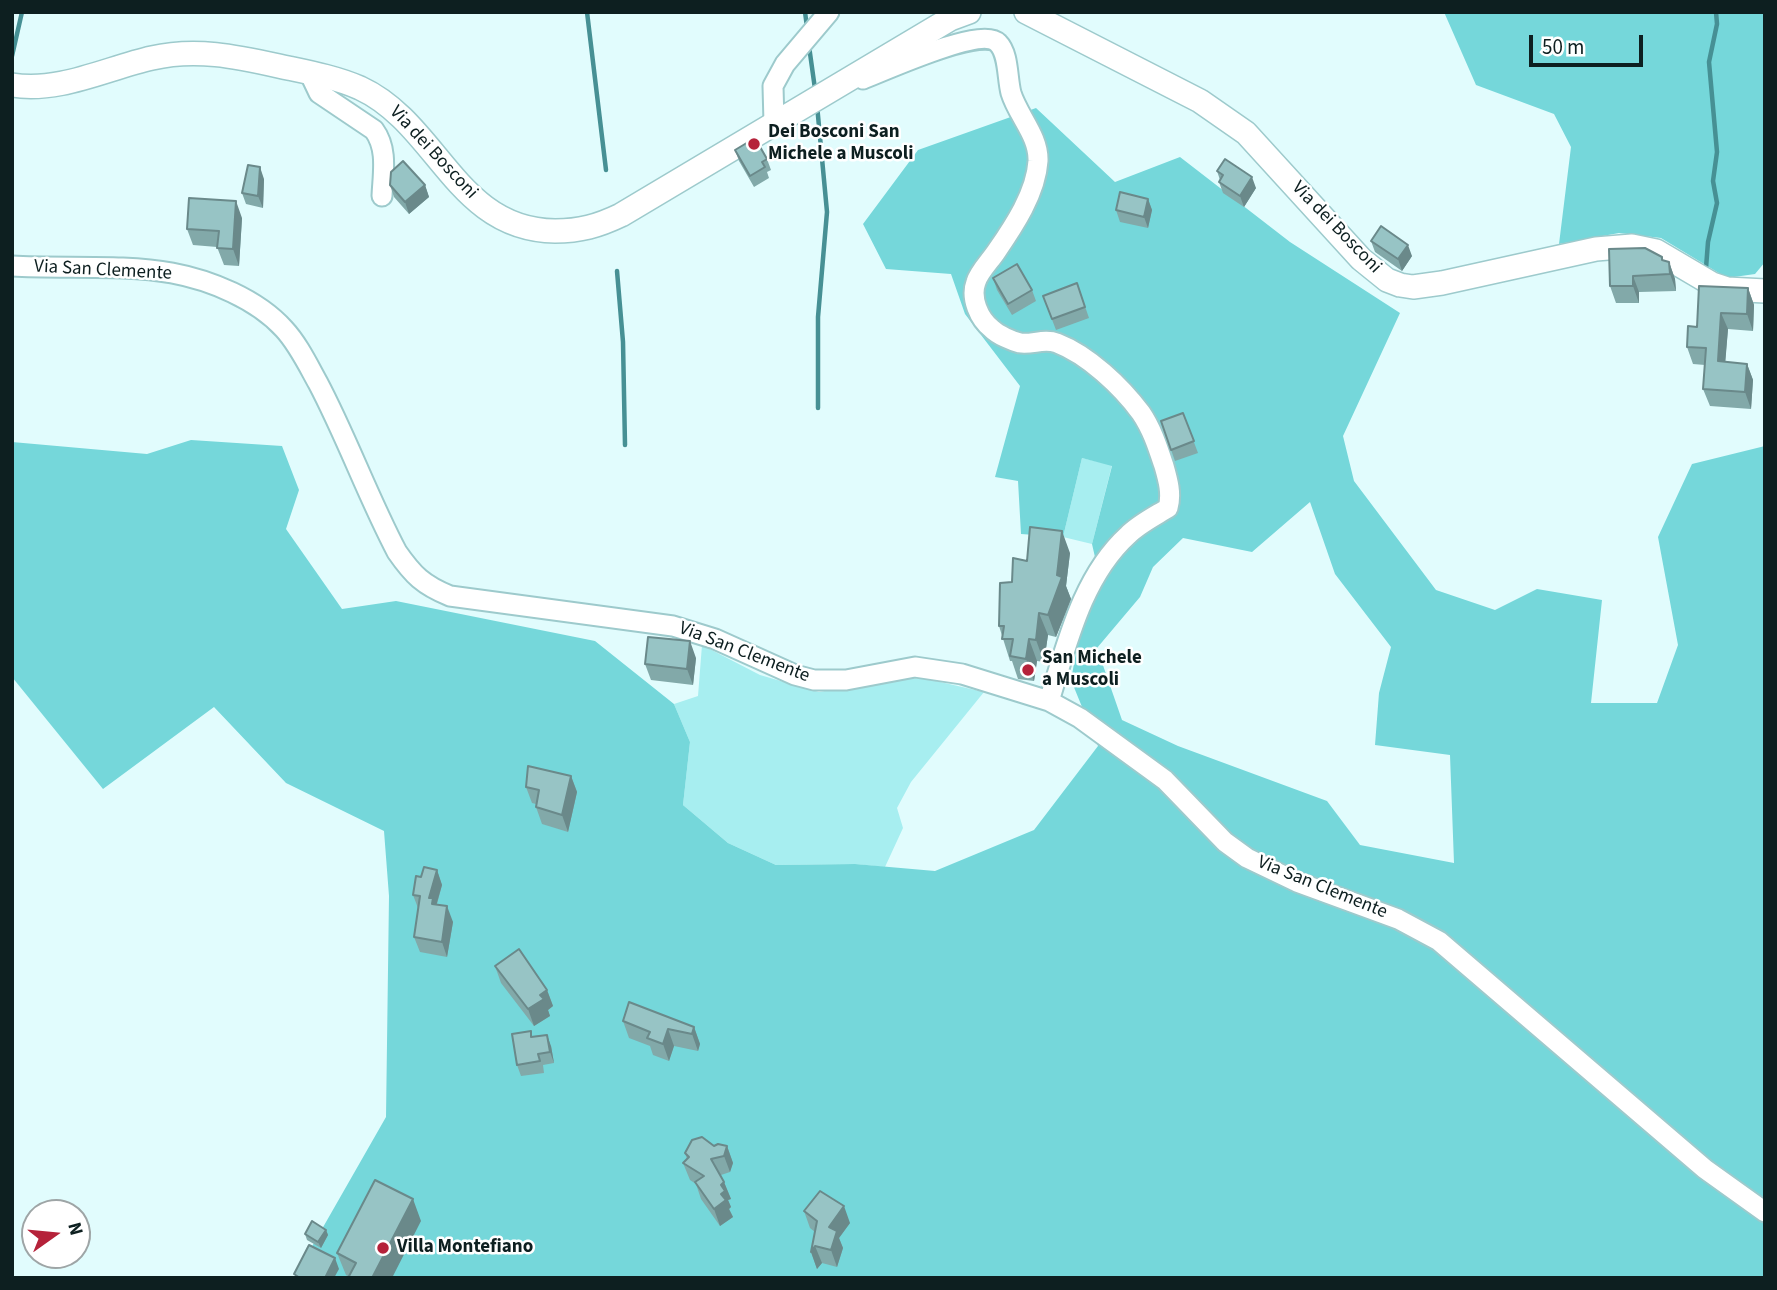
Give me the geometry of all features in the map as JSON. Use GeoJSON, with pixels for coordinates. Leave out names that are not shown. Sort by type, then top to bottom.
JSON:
{"type":"FeatureCollection","features":[{"type":"Feature","properties":{"kind":"main road","name":"Via dei Bosconi"},"geometry":{"type":"LineString","coordinates":[[14,86],[58,84],[128,64],[181,53],[224,54],[309,72],[359,88],[388,104],[471,197],[505,221],[542,231],[588,229],[602,225],[950,19],[969,12]]}},
{"type":"Feature","properties":{"kind":"main road","name":"Via dei Bosconi"},"geometry":{"type":"LineString","coordinates":[[1029,13],[1188,94],[1219,113],[1246,133],[1361,259],[1376,272],[1400,285],[1442,282],[1596,249],[1632,246],[1656,251],[1712,284],[1727,289],[1765,291]]}},
{"type":"Feature","properties":{"kind":"street"},"geometry":{"type":"LineString","coordinates":[[774,123],[773,86],[785,64],[829,12]]}},
{"type":"Feature","properties":{"kind":"street"},"geometry":{"type":"LineString","coordinates":[[914,41],[935,12]]}},
{"type":"Feature","properties":{"kind":"street"},"geometry":{"type":"LineString","coordinates":[[825,93],[961,42],[991,39],[998,43],[1004,57],[1014,104],[1035,140],[1038,160],[1027,199],[1000,247],[976,279],[973,292],[982,319],[993,331],[1022,343],[1041,340],[1054,342],[1077,352],[1113,383],[1141,414],[1156,440],[1171,499],[1168,508],[1130,533],[1116,547],[1093,581],[1069,636],[1049,701]]}},
{"type":"Feature","properties":{"kind":"street"},"geometry":{"type":"LineString","coordinates":[[309,72],[319,93],[368,125],[379,137],[384,157],[382,196]]}},
{"type":"Feature","properties":{"kind":"street","name":"Via San Clemente"},"geometry":{"type":"LineString","coordinates":[[12,266],[170,272],[226,289],[265,313],[284,328],[303,355],[328,402],[397,552],[411,572],[428,586],[450,596],[673,626],[715,639],[795,675],[814,680],[846,680],[915,667],[962,674],[1049,701],[1080,718],[1166,780],[1225,842],[1247,858],[1297,882],[1398,919],[1438,941],[1695,1161],[1765,1212]]}},
{"type":"Feature","properties":{"kind":"shaded area"},"geometry":{"type":"Polygon","coordinates":[[[1444,12],[1765,12],[1765,262],[1755,274],[1727,278],[1661,238],[1619,233],[1559,244],[1571,147],[1554,114],[1476,85],[1444,12]]]}},
{"type":"Feature","properties":{"kind":"shaded area"},"geometry":{"type":"Polygon","coordinates":[[[1036,108],[1115,182],[1180,157],[1290,242],[1400,313],[1343,436],[1354,481],[1436,590],[1495,610],[1537,589],[1602,600],[1591,703],[1657,703],[1678,645],[1658,537],[1692,464],[1765,446],[1765,1278],[294,1278],[386,1117],[389,896],[384,831],[286,783],[214,707],[103,789],[12,677],[12,442],[147,454],[191,440],[282,446],[299,490],[286,529],[342,609],[396,601],[595,641],[674,704],[690,742],[683,805],[728,843],[776,865],[855,864],[935,871],[1034,830],[1098,746],[1071,680],[1080,631],[1100,579],[1092,544],[1112,466],[1082,458],[1063,537],[1021,534],[1018,481],[995,477],[1020,386],[965,314],[951,274],[886,269],[863,224],[918,150],[1036,108]],[[1310,502],[1252,552],[1183,538],[1153,567],[1140,597],[1097,648],[1122,720],[1178,746],[1327,801],[1360,845],[1454,863],[1450,755],[1375,745],[1379,693],[1391,647],[1335,574],[1310,502]]]}},
{"type":"Feature","properties":{"kind":"shaded area"},"geometry":{"type":"Polygon","coordinates":[[[1082,458],[1112,465],[1092,544],[1063,537],[1082,458]]]}},
{"type":"Feature","properties":{"kind":"shaded area"},"geometry":{"type":"Polygon","coordinates":[[[702,645],[760,675],[819,692],[889,680],[923,678],[984,692],[911,782],[897,808],[903,828],[885,867],[855,864],[776,865],[728,843],[683,805],[690,742],[674,704],[698,696],[702,645]]]}},
{"type":"Feature","properties":{"kind":"building"},"geometry":{"type":"Polygon","coordinates":[[[755,138],[767,159],[762,162],[765,167],[750,176],[735,150],[755,138]]]}},
{"type":"Feature","properties":{"kind":"building"},"geometry":{"type":"Polygon","coordinates":[[[1225,159],[1252,177],[1240,196],[1219,182],[1223,175],[1217,171],[1225,159]]]}},
{"type":"Feature","properties":{"kind":"building"},"geometry":{"type":"Polygon","coordinates":[[[403,161],[425,185],[405,202],[390,185],[391,172],[403,161]]]}},
{"type":"Feature","properties":{"kind":"building"},"geometry":{"type":"Polygon","coordinates":[[[248,165],[260,167],[258,196],[242,193],[248,165]]]}},
{"type":"Feature","properties":{"kind":"building"},"geometry":{"type":"Polygon","coordinates":[[[1120,192],[1148,199],[1144,217],[1116,210],[1120,192]]]}},
{"type":"Feature","properties":{"kind":"building"},"geometry":{"type":"Polygon","coordinates":[[[189,198],[236,201],[233,249],[217,248],[219,231],[187,229],[189,198]]]}},
{"type":"Feature","properties":{"kind":"building"},"geometry":{"type":"Polygon","coordinates":[[[1381,226],[1408,245],[1398,259],[1371,241],[1381,226]]]}},
{"type":"Feature","properties":{"kind":"building"},"geometry":{"type":"Polygon","coordinates":[[[1645,248],[1669,262],[1670,274],[1633,276],[1633,286],[1610,286],[1609,249],[1645,248]]]}},
{"type":"Feature","properties":{"kind":"building"},"geometry":{"type":"Polygon","coordinates":[[[1017,264],[1032,290],[1008,304],[993,278],[1017,264]]]}},
{"type":"Feature","properties":{"kind":"building"},"geometry":{"type":"Polygon","coordinates":[[[1077,283],[1085,307],[1052,319],[1043,296],[1077,283]]]}},
{"type":"Feature","properties":{"kind":"building"},"geometry":{"type":"Polygon","coordinates":[[[1699,286],[1748,288],[1747,314],[1721,313],[1718,361],[1747,364],[1745,392],[1703,389],[1706,348],[1687,347],[1688,326],[1697,327],[1699,286]]]}},
{"type":"Feature","properties":{"kind":"building"},"geometry":{"type":"Polygon","coordinates":[[[1183,413],[1194,441],[1171,450],[1161,421],[1183,413]]]}},
{"type":"Feature","properties":{"kind":"building"},"geometry":{"type":"Polygon","coordinates":[[[1030,527],[1062,531],[1057,575],[1062,577],[1048,615],[1039,613],[1036,640],[1029,639],[1026,659],[1010,656],[1013,639],[1002,639],[1004,626],[999,626],[1000,583],[1012,582],[1013,558],[1027,561],[1030,527]]]}},
{"type":"Feature","properties":{"kind":"building"},"geometry":{"type":"Polygon","coordinates":[[[648,637],[690,641],[687,669],[645,664],[648,637]]]}},
{"type":"Feature","properties":{"kind":"building"},"geometry":{"type":"Polygon","coordinates":[[[528,766],[571,776],[562,815],[536,807],[539,790],[526,787],[528,766]]]}},
{"type":"Feature","properties":{"kind":"building"},"geometry":{"type":"Polygon","coordinates":[[[424,867],[437,870],[429,898],[433,898],[432,904],[447,906],[442,942],[414,937],[420,896],[413,895],[416,876],[421,877],[424,867]]]}},
{"type":"Feature","properties":{"kind":"building"},"geometry":{"type":"Polygon","coordinates":[[[519,949],[547,990],[540,995],[544,999],[528,1009],[495,966],[519,949]]]}},
{"type":"Feature","properties":{"kind":"building"},"geometry":{"type":"Polygon","coordinates":[[[629,1002],[694,1027],[692,1034],[668,1029],[663,1044],[647,1038],[650,1032],[623,1021],[629,1002]]]}},
{"type":"Feature","properties":{"kind":"building"},"geometry":{"type":"Polygon","coordinates":[[[531,1031],[531,1037],[547,1035],[550,1052],[538,1054],[540,1061],[517,1065],[512,1034],[531,1031]]]}},
{"type":"Feature","properties":{"kind":"building"},"geometry":{"type":"Polygon","coordinates":[[[702,1137],[714,1146],[727,1146],[724,1156],[711,1159],[724,1182],[721,1185],[725,1191],[721,1194],[726,1200],[714,1209],[695,1182],[704,1176],[683,1163],[689,1157],[685,1153],[692,1140],[702,1137]]]}},
{"type":"Feature","properties":{"kind":"building"},"geometry":{"type":"Polygon","coordinates":[[[375,1180],[413,1199],[372,1278],[348,1278],[356,1263],[337,1253],[375,1180]]]}},
{"type":"Feature","properties":{"kind":"building"},"geometry":{"type":"Polygon","coordinates":[[[820,1191],[844,1206],[829,1227],[837,1231],[831,1250],[815,1246],[811,1252],[817,1221],[804,1211],[820,1191]]]}},
{"type":"Feature","properties":{"kind":"building"},"geometry":{"type":"Polygon","coordinates":[[[312,1221],[326,1230],[318,1242],[305,1234],[312,1221]]]}},
{"type":"Feature","properties":{"kind":"building"},"geometry":{"type":"Polygon","coordinates":[[[309,1245],[335,1258],[325,1278],[300,1278],[294,1274],[309,1245]]]}},
{"type":"Feature","properties":{"kind":"waterway"},"geometry":{"type":"LineString","coordinates":[[12,56],[22,12]]}},
{"type":"Feature","properties":{"kind":"waterway"},"geometry":{"type":"LineString","coordinates":[[587,12],[606,170]]}},
{"type":"Feature","properties":{"kind":"waterway"},"geometry":{"type":"LineString","coordinates":[[805,12],[807,27]]}},
{"type":"Feature","properties":{"kind":"waterway"},"geometry":{"type":"LineString","coordinates":[[1706,268],[1708,242],[1717,203],[1713,181],[1717,152],[1709,62],[1717,24],[1716,12]]}},
{"type":"Feature","properties":{"kind":"waterway"},"geometry":{"type":"LineString","coordinates":[[809,46],[815,89]]}},
{"type":"Feature","properties":{"kind":"waterway"},"geometry":{"type":"LineString","coordinates":[[817,105],[827,212],[818,317],[818,408]]}},
{"type":"Feature","properties":{"kind":"waterway"},"geometry":{"type":"LineString","coordinates":[[617,271],[623,342],[625,445]]}},
{"type":"Feature","properties":{"kind":"place","name":"Dei Bosconi San Michele a Muscoli"},"geometry":{"type":"Point","coordinates":[754,144]}},
{"type":"Feature","properties":{"kind":"place","name":"San Michele a Muscoli"},"geometry":{"type":"Point","coordinates":[1028,670]}},
{"type":"Feature","properties":{"kind":"place","name":"Villa Montefiano"},"geometry":{"type":"Point","coordinates":[383,1248]}}]}
